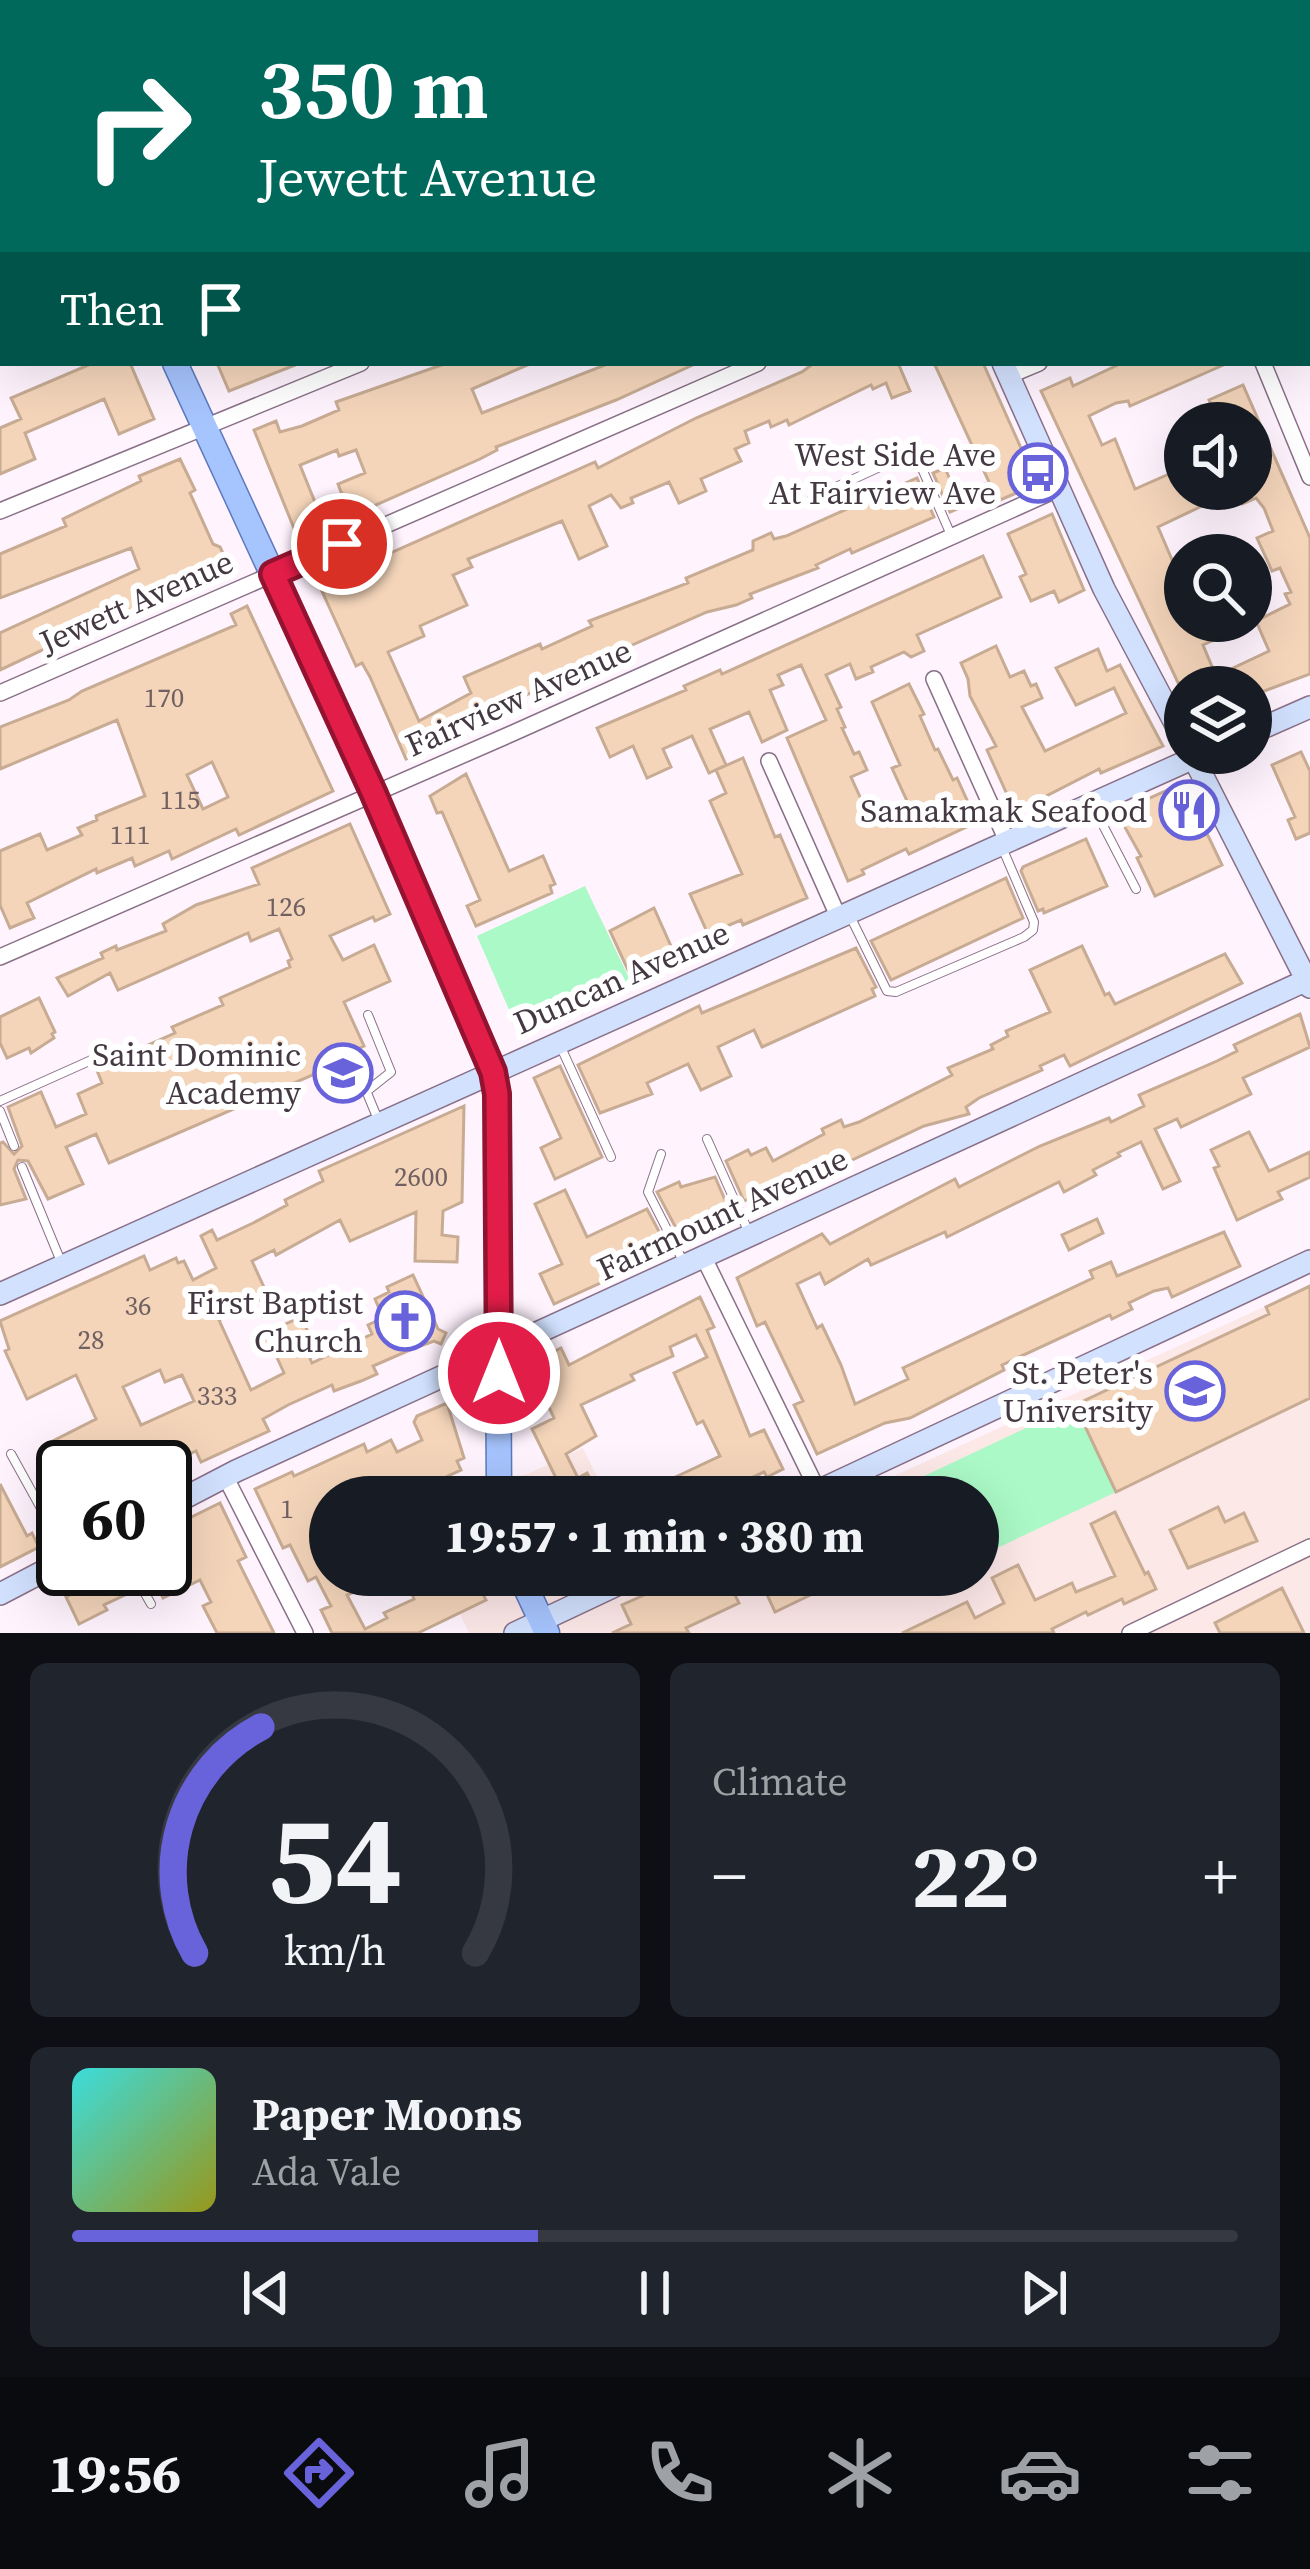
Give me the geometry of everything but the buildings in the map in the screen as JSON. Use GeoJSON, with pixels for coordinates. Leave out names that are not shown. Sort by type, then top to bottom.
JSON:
{"type":"FeatureCollection","features":[{"type":"Feature","properties":{"kind":"main road"},"geometry":{"type":"LineString","coordinates":[[176,366],[373,792],[493,1072],[497,1094],[499,1476]]}},
{"type":"Feature","properties":{"kind":"main road"},"geometry":{"type":"LineString","coordinates":[[530,1596],[544,1627]]}},
{"type":"Feature","properties":{"kind":"street"},"geometry":{"type":"LineString","coordinates":[[0,511],[354,366]]}},
{"type":"Feature","properties":{"kind":"street","name":"Jewett Avenue"},"geometry":{"type":"LineString","coordinates":[[0,693],[751,366]]}},
{"type":"Feature","properties":{"kind":"street"},"geometry":{"type":"LineString","coordinates":[[1264,366],[1310,477]]}},
{"type":"Feature","properties":{"kind":"street"},"geometry":{"type":"LineString","coordinates":[[1005,369],[1104,589],[1164,698]]}},
{"type":"Feature","properties":{"kind":"street","name":"Fairview Avenue"},"geometry":{"type":"LineString","coordinates":[[0,957],[1058,490]]}},
{"type":"Feature","properties":{"kind":"street"},"geometry":{"type":"LineString","coordinates":[[934,679],[1004,842]]}},
{"type":"Feature","properties":{"kind":"street"},"geometry":{"type":"LineString","coordinates":[[1272,723],[1310,706]]}},
{"type":"Feature","properties":{"kind":"street"},"geometry":{"type":"LineString","coordinates":[[769,761],[843,914]]}},
{"type":"Feature","properties":{"kind":"street","name":"Duncan Avenue"},"geometry":{"type":"LineString","coordinates":[[0,1294],[1164,767]]}},
{"type":"Feature","properties":{"kind":"street"},"geometry":{"type":"LineString","coordinates":[[1205,774],[1308,983]]}},
{"type":"Feature","properties":{"kind":"street","name":"Fairmount Avenue"},"geometry":{"type":"LineString","coordinates":[[192,1494],[1308,983]]}},
{"type":"Feature","properties":{"kind":"street"},"geometry":{"type":"LineString","coordinates":[[695,1262],[803,1476]]}},
{"type":"Feature","properties":{"kind":"street"},"geometry":{"type":"LineString","coordinates":[[851,1476],[1310,1262]]}},
{"type":"Feature","properties":{"kind":"street"},"geometry":{"type":"LineString","coordinates":[[226,1476],[305,1633]]}},
{"type":"Feature","properties":{"kind":"street"},"geometry":{"type":"LineString","coordinates":[[1130,1633],[1310,1547]]}},
{"type":"Feature","properties":{"kind":"street"},"geometry":{"type":"LineString","coordinates":[[0,1594],[36,1575]]}},
{"type":"Feature","properties":{"kind":"street"},"geometry":{"type":"LineString","coordinates":[[515,1633],[544,1627],[600,1596]]}},
{"type":"Feature","properties":{"kind":"lane"},"geometry":{"type":"LineString","coordinates":[[812,499],[906,455],[920,464],[951,537]]}},
{"type":"Feature","properties":{"kind":"lane"},"geometry":{"type":"LineString","coordinates":[[1091,803],[1136,889]]}},
{"type":"Feature","properties":{"kind":"lane"},"geometry":{"type":"LineString","coordinates":[[843,914],[887,992],[1024,937],[1033,930],[1034,922],[1004,842]]}},
{"type":"Feature","properties":{"kind":"lane"},"geometry":{"type":"LineString","coordinates":[[367,1091],[391,1072],[368,1015]]}},
{"type":"Feature","properties":{"kind":"lane"},"geometry":{"type":"LineString","coordinates":[[559,1042],[611,1157]]}},
{"type":"Feature","properties":{"kind":"lane"},"geometry":{"type":"LineString","coordinates":[[0,1101],[107,1053]]}},
{"type":"Feature","properties":{"kind":"lane"},"geometry":{"type":"LineString","coordinates":[[360,1076],[380,1123]]}},
{"type":"Feature","properties":{"kind":"lane"},"geometry":{"type":"LineString","coordinates":[[0,1112],[14,1146]]}},
{"type":"Feature","properties":{"kind":"lane"},"geometry":{"type":"LineString","coordinates":[[707,1139],[751,1236]]}},
{"type":"Feature","properties":{"kind":"lane"},"geometry":{"type":"LineString","coordinates":[[662,1154],[648,1192],[695,1262]]}},
{"type":"Feature","properties":{"kind":"lane"},"geometry":{"type":"LineString","coordinates":[[22,1167],[62,1265]]}},
{"type":"Feature","properties":{"kind":"lane"},"geometry":{"type":"LineString","coordinates":[[11,1454],[36,1499]]}},
{"type":"Feature","properties":{"kind":"lane"},"geometry":{"type":"LineString","coordinates":[[146,1596],[151,1604]]}},
{"type":"Feature","properties":{"kind":"shaded area","name":"St. Peter's University"},"geometry":{"type":"Polygon","coordinates":[[[1310,1286],[1310,1633],[469,1633],[452,1596],[999,1596],[999,1476],[894,1476],[1310,1286]]]}},
{"type":"Feature","properties":{"kind":"shaded area"},"geometry":{"type":"Polygon","coordinates":[[[583,1448],[597,1476],[517,1476],[583,1448]]]}},
{"type":"Feature","properties":{"kind":"green space"},"geometry":{"type":"Polygon","coordinates":[[[585,886],[632,984],[520,1035],[477,936],[585,886]]]}},
{"type":"Feature","properties":{"kind":"green space"},"geometry":{"type":"Polygon","coordinates":[[[1075,1405],[1116,1492],[999,1547],[999,1476],[924,1476],[1075,1405]]]}},
{"type":"Feature","properties":{"kind":"place","name":"West Side Ave At Fairview Ave"},"geometry":{"type":"Point","coordinates":[1038,473]}},
{"type":"Feature","properties":{"kind":"place","name":"Samakmak Seafood"},"geometry":{"type":"Point","coordinates":[1189,810]}},
{"type":"Feature","properties":{"kind":"place","name":"Saint Dominic Academy"},"geometry":{"type":"Point","coordinates":[343,1073]}},
{"type":"Feature","properties":{"kind":"place","name":"First Baptist Church"},"geometry":{"type":"Point","coordinates":[405,1321]}},
{"type":"Feature","properties":{"kind":"place","name":"St. Peter's University"},"geometry":{"type":"Point","coordinates":[1195,1391]}},
{"type":"Feature","properties":{"kind":"route"},"geometry":{"type":"LineString","coordinates":[[342,544],[273,574],[493,1072],[499,1373]]}}]}
